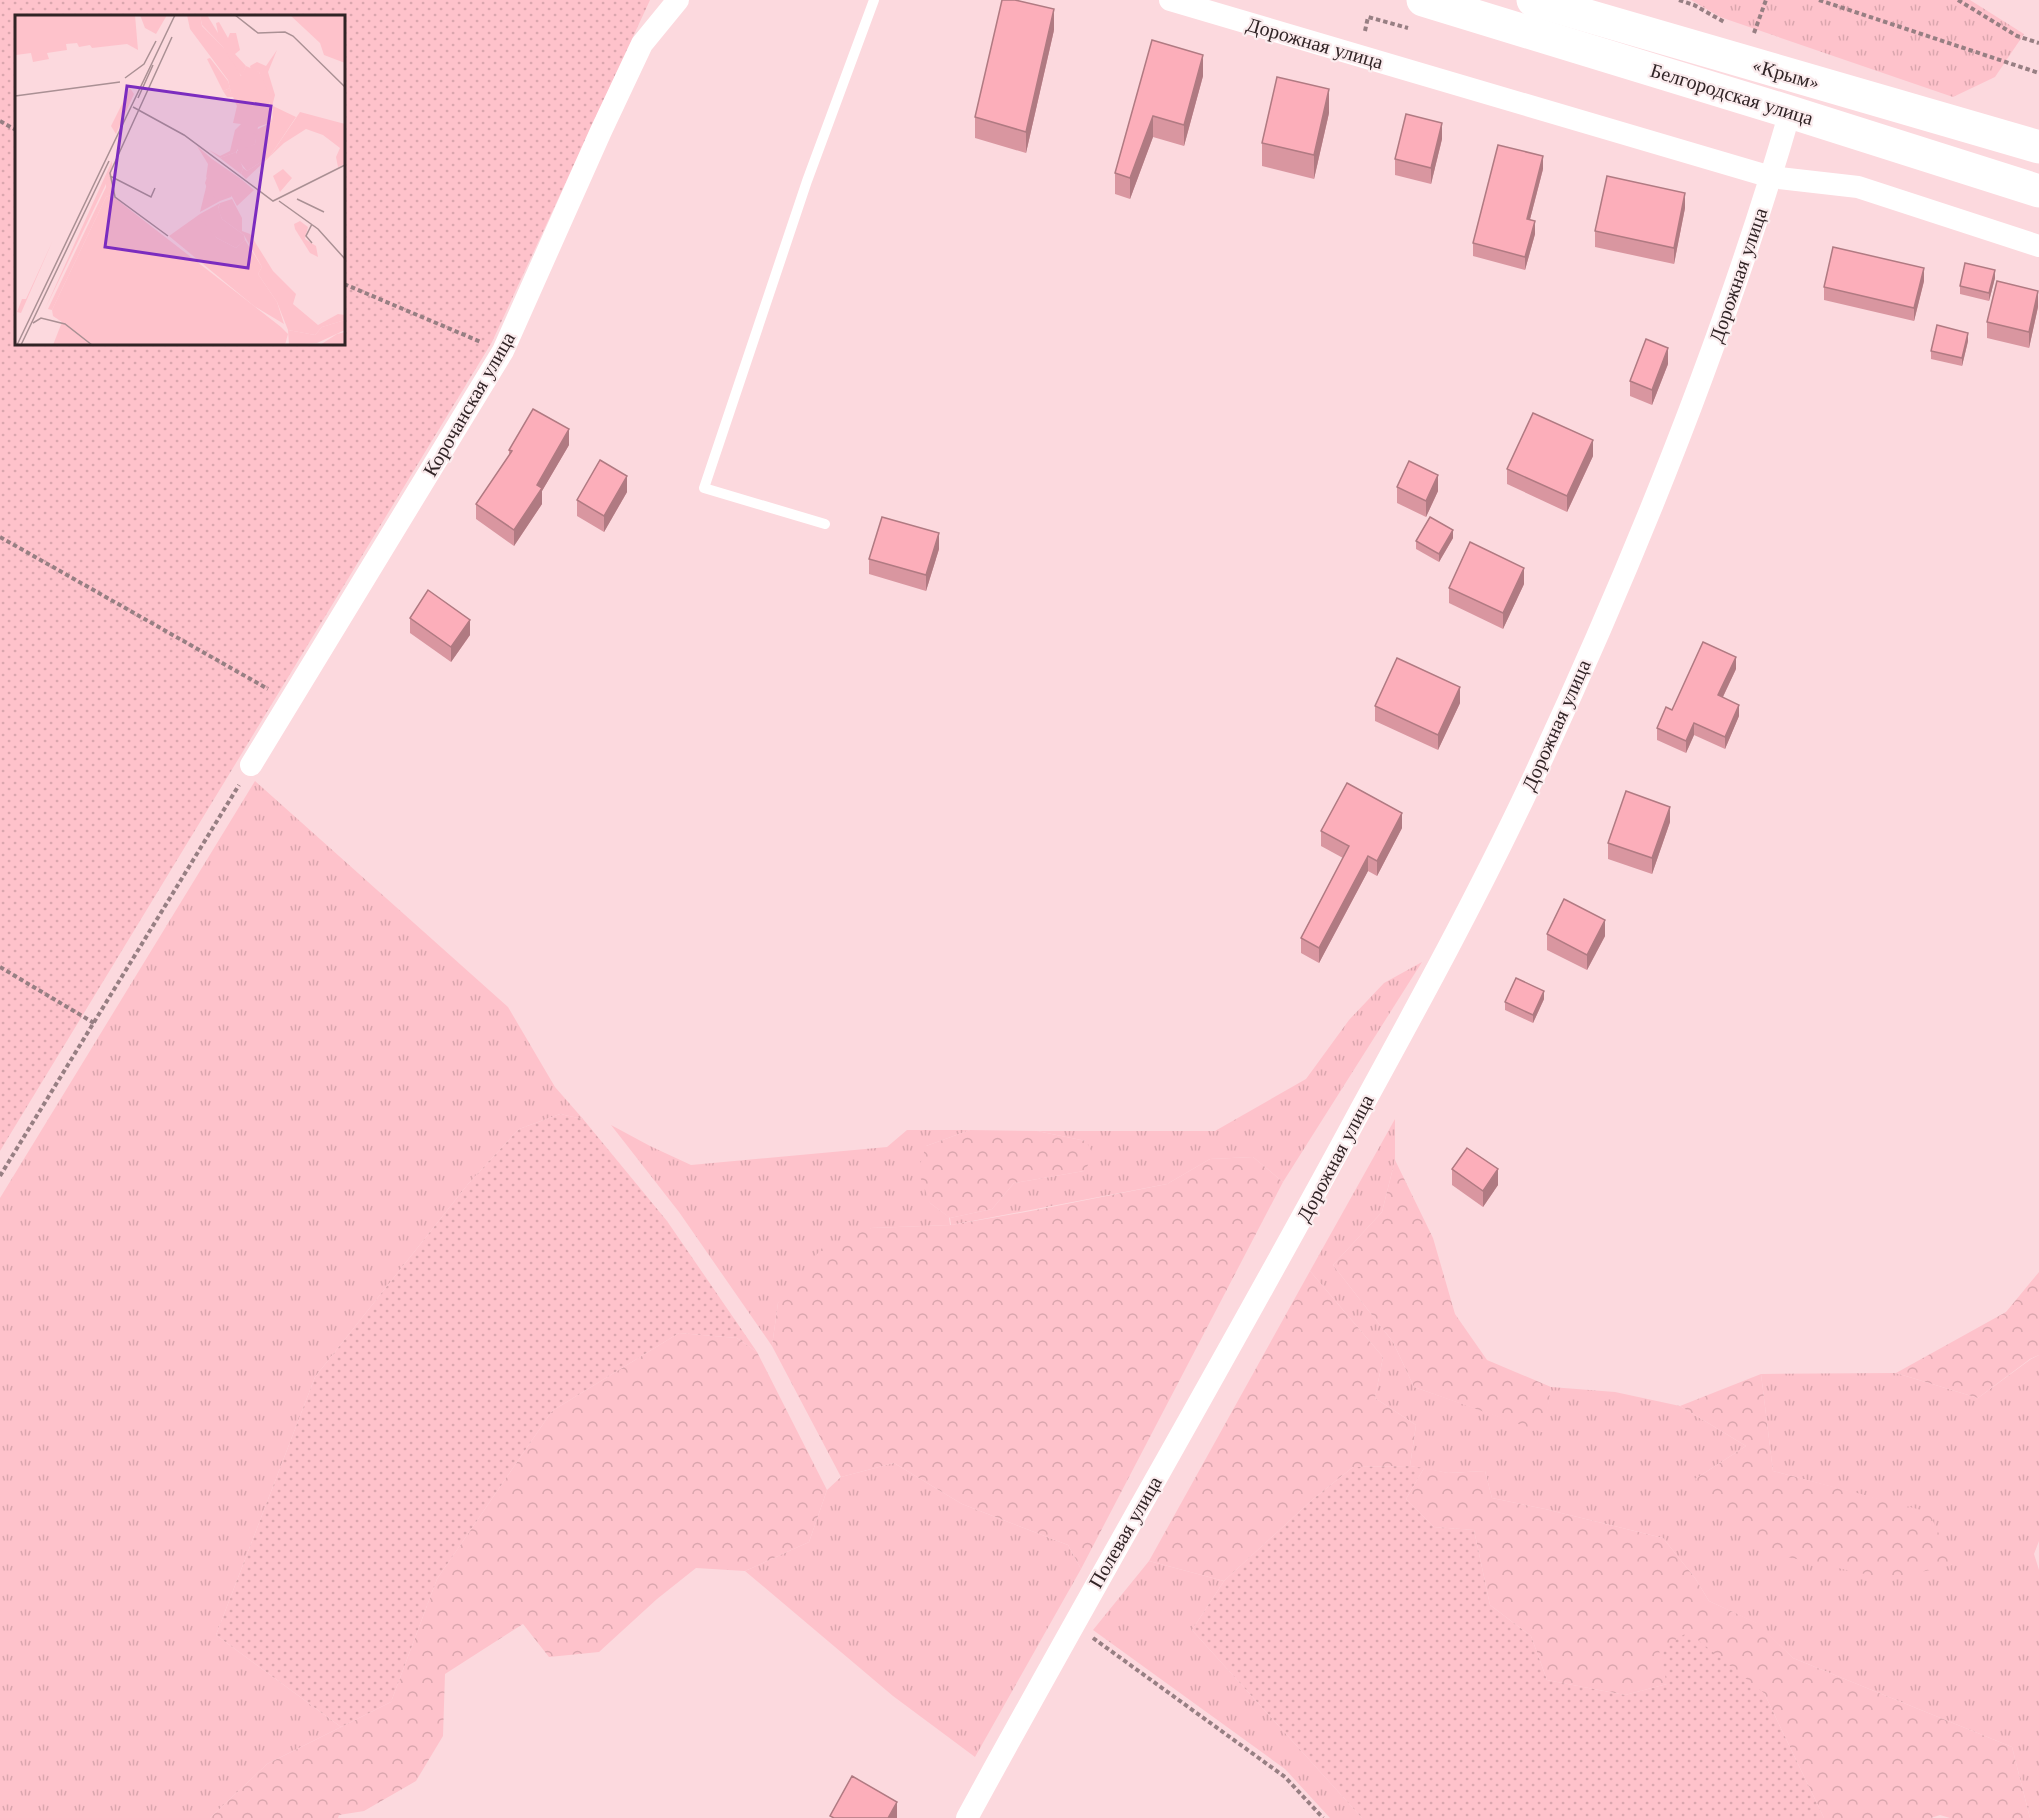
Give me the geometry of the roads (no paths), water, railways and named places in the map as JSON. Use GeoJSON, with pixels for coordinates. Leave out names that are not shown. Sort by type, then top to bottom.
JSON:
{"type":"FeatureCollection","features":[{"type":"Feature","properties":{"kind":"main road","name":"Белгородская улица"},"geometry":{"type":"LineString","coordinates":[[1424,0],[2039,191]]}},
{"type":"Feature","properties":{"kind":"main road","name":"«Крым»"},"geometry":{"type":"LineString","coordinates":[[1533,0],[2039,147]]}},
{"type":"Feature","properties":{"kind":"street","name":"Корочанская улица"},"geometry":{"type":"LineString","coordinates":[[251,765],[504,351],[642,44],[678,0]]}},
{"type":"Feature","properties":{"kind":"street","name":"Дорожная улица"},"geometry":{"type":"LineString","coordinates":[[1170,0],[1771,177],[1858,187],[2039,246]]}},
{"type":"Feature","properties":{"kind":"street","name":"Дорожная улица"},"geometry":{"type":"LineString","coordinates":[[1286,1249],[1439,966],[1528,788],[1643,532],[1740,273],[1790,112]]}},
{"type":"Feature","properties":{"kind":"street","name":"Полевая улица"},"geometry":{"type":"LineString","coordinates":[[967,1818],[1073,1624],[1286,1249]]}},
{"type":"Feature","properties":{"kind":"lane"},"geometry":{"type":"LineString","coordinates":[[825,524],[704,488],[807,181],[874,0]]}}]}
